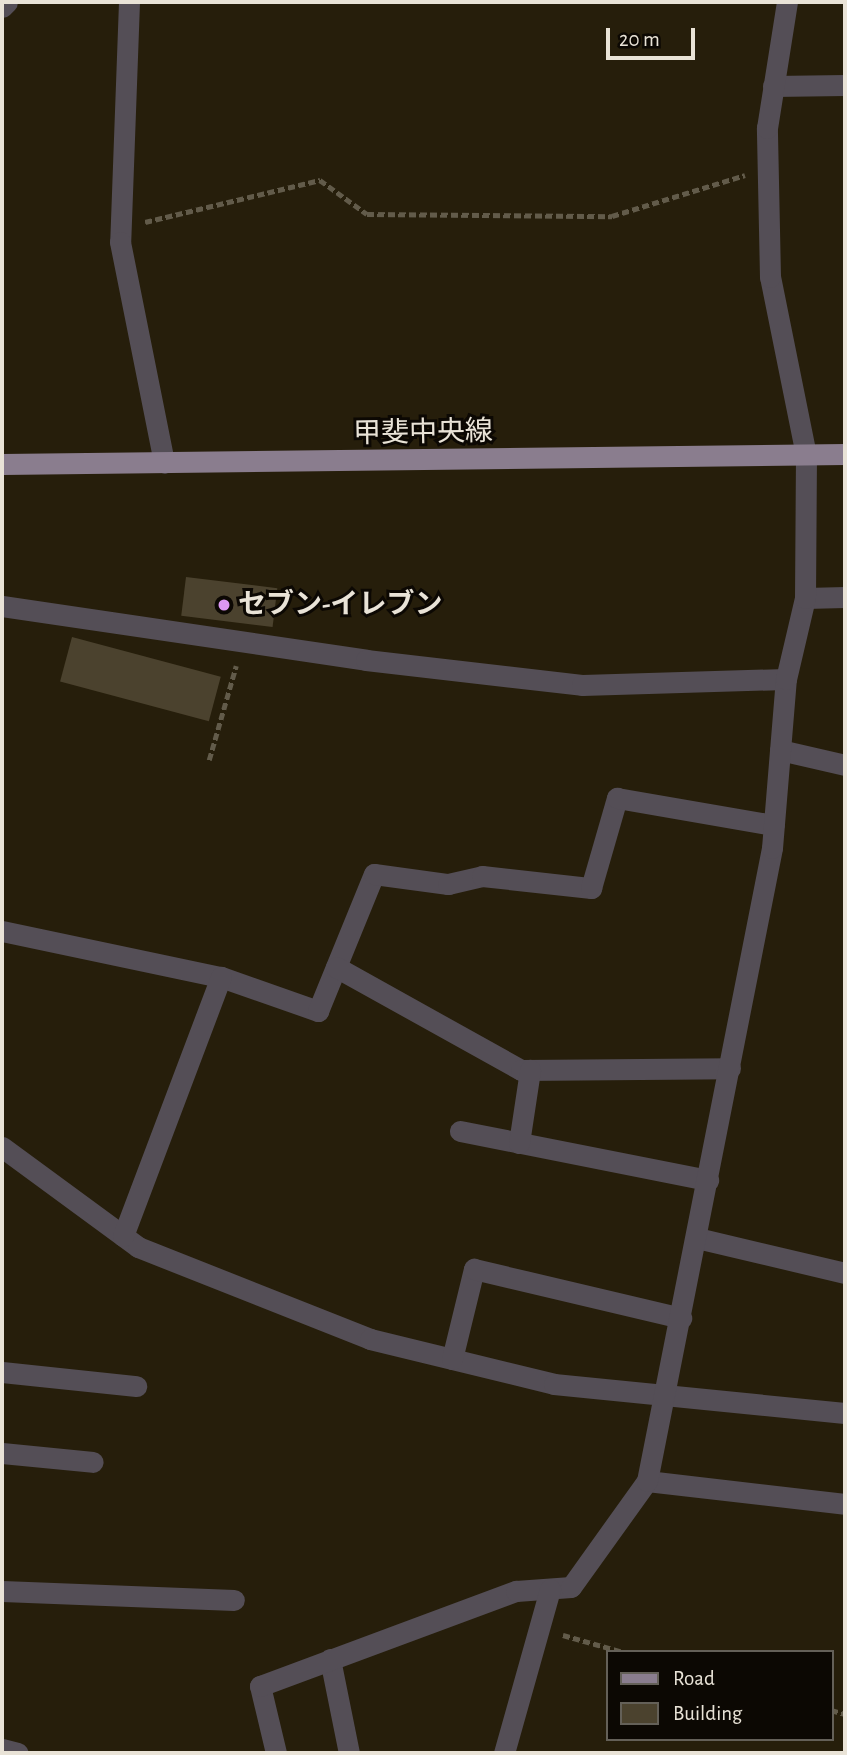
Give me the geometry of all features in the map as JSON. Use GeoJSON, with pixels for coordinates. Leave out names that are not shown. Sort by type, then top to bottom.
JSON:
{"type":"FeatureCollection","features":[{"type":"Feature","properties":{"kind":"main road","name":"甲斐中央線"},"geometry":{"type":"LineString","coordinates":[[2,464],[845,454]]}},
{"type":"Feature","properties":{"kind":"street"},"geometry":{"type":"LineString","coordinates":[[2,7],[7,7],[7,2]]}},
{"type":"Feature","properties":{"kind":"street"},"geometry":{"type":"LineString","coordinates":[[129,2],[120,242],[164,463]]}},
{"type":"Feature","properties":{"kind":"street"},"geometry":{"type":"LineString","coordinates":[[276,1753],[260,1686],[516,1591],[571,1587],[647,1480],[730,1068],[774,825],[786,680],[805,598],[806,454],[770,277],[768,168],[773,86],[787,2]]}},
{"type":"Feature","properties":{"kind":"street"},"geometry":{"type":"LineString","coordinates":[[773,86],[845,85]]}},
{"type":"Feature","properties":{"kind":"street"},"geometry":{"type":"LineString","coordinates":[[2,597],[2,607],[243,642],[582,685],[786,680]]}},
{"type":"Feature","properties":{"kind":"street"},"geometry":{"type":"LineString","coordinates":[[805,598],[845,597]]}},
{"type":"Feature","properties":{"kind":"street"},"geometry":{"type":"LineString","coordinates":[[780,750],[845,765]]}},
{"type":"Feature","properties":{"kind":"street"},"geometry":{"type":"LineString","coordinates":[[2,931],[221,977],[318,1010],[374,874],[448,884],[482,876],[591,888],[617,798],[774,825]]}},
{"type":"Feature","properties":{"kind":"street"},"geometry":{"type":"LineString","coordinates":[[336,967],[521,1070],[730,1068]]}},
{"type":"Feature","properties":{"kind":"street"},"geometry":{"type":"LineString","coordinates":[[122,1236],[221,977]]}},
{"type":"Feature","properties":{"kind":"street"},"geometry":{"type":"LineString","coordinates":[[519,1143],[530,1070]]}},
{"type":"Feature","properties":{"kind":"street"},"geometry":{"type":"LineString","coordinates":[[460,1131],[708,1180]]}},
{"type":"Feature","properties":{"kind":"street"},"geometry":{"type":"LineString","coordinates":[[2,1147],[138,1247],[370,1339],[554,1384],[845,1413]]}},
{"type":"Feature","properties":{"kind":"street"},"geometry":{"type":"LineString","coordinates":[[697,1238],[845,1273]]}},
{"type":"Feature","properties":{"kind":"street"},"geometry":{"type":"LineString","coordinates":[[452,1359],[474,1269],[681,1318]]}},
{"type":"Feature","properties":{"kind":"street"},"geometry":{"type":"LineString","coordinates":[[2,1372],[136,1386]]}},
{"type":"Feature","properties":{"kind":"street"},"geometry":{"type":"LineString","coordinates":[[2,1453],[93,1462]]}},
{"type":"Feature","properties":{"kind":"street"},"geometry":{"type":"LineString","coordinates":[[647,1480],[845,1504]]}},
{"type":"Feature","properties":{"kind":"street"},"geometry":{"type":"LineString","coordinates":[[504,1753],[550,1589]]}},
{"type":"Feature","properties":{"kind":"street"},"geometry":{"type":"LineString","coordinates":[[2,1591],[234,1600]]}},
{"type":"Feature","properties":{"kind":"street"},"geometry":{"type":"LineString","coordinates":[[330,1660],[349,1753]]}},
{"type":"Feature","properties":{"kind":"street"},"geometry":{"type":"LineString","coordinates":[[2,1749],[18,1753]]}},
{"type":"Feature","properties":{"kind":"path"},"geometry":{"type":"LineString","coordinates":[[120,228],[320,180],[368,214],[612,216],[768,168]]}},
{"type":"Feature","properties":{"kind":"path"},"geometry":{"type":"LineString","coordinates":[[209,760],[243,642]]}},
{"type":"Feature","properties":{"kind":"path"},"geometry":{"type":"LineString","coordinates":[[539,1628],[616,1650]]}},
{"type":"Feature","properties":{"kind":"building"},"geometry":{"type":"Polygon","coordinates":[[[186,577],[277,588],[273,627],[181,616],[186,577]]]}},
{"type":"Feature","properties":{"kind":"building"},"geometry":{"type":"Polygon","coordinates":[[[72,637],[221,677],[209,721],[60,681],[72,637]]]}},
{"type":"Feature","properties":{"kind":"place","name":"セブン-イレブン"},"geometry":{"type":"Point","coordinates":[224,605]}}]}
